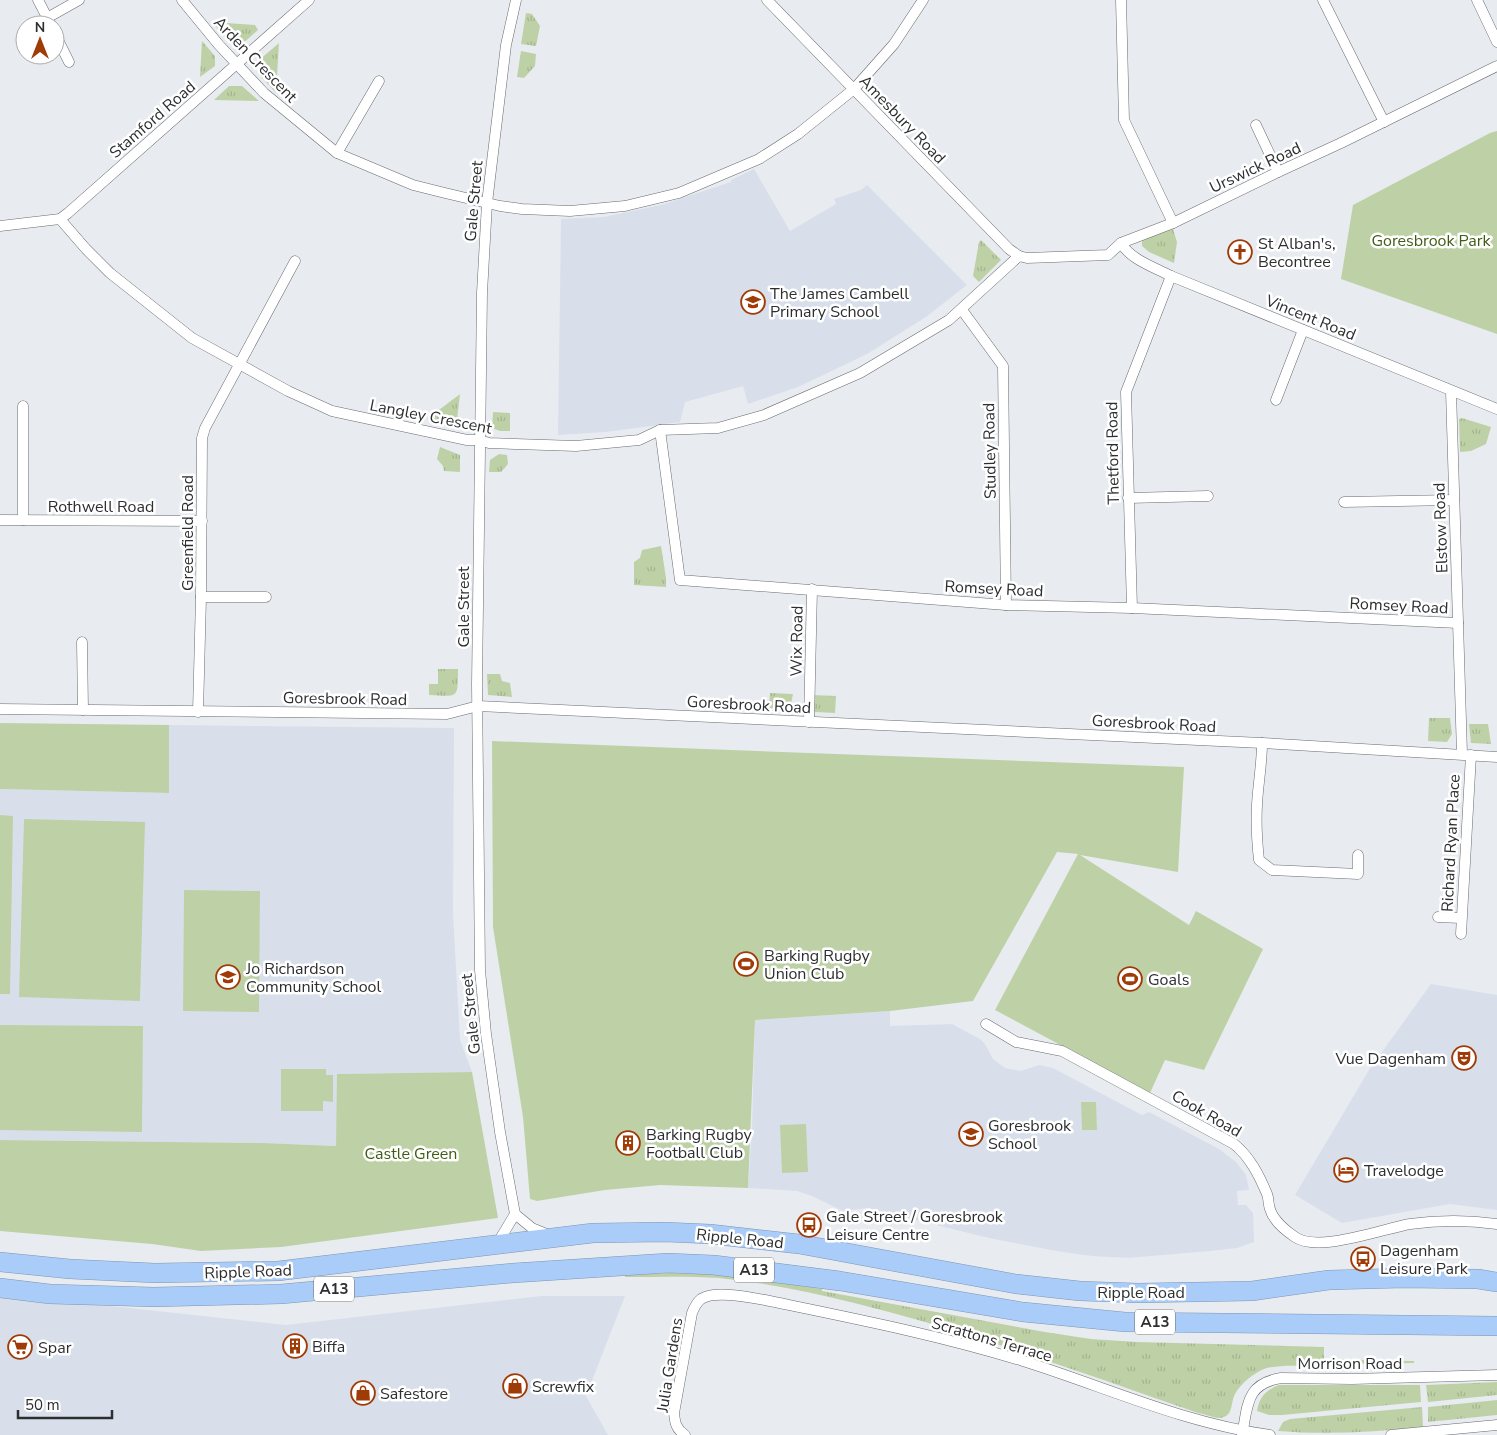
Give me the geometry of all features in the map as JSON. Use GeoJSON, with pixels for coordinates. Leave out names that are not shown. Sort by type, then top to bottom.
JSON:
{"type":"FeatureCollection","features":[{"type":"Feature","properties":{"kind":"highway","name":"Ripple Road"},"geometry":{"type":"LineString","coordinates":[[0,1262],[70,1269],[155,1273],[278,1271],[593,1233],[666,1232],[720,1235],[799,1244],[1016,1284],[1080,1291],[1138,1293],[1252,1291],[1329,1280],[1404,1278],[1488,1279]]}},
{"type":"Feature","properties":{"kind":"highway","name":"Ripple Road"},"geometry":{"type":"LineString","coordinates":[[0,1288],[50,1294],[154,1297],[281,1294],[513,1273],[668,1263],[714,1265],[840,1281],[1023,1312],[1125,1322],[1473,1325]]}},
{"type":"Feature","properties":{"kind":"highway","name":"A13"},"geometry":{"type":"LineString","coordinates":[[1488,1279],[1497,1282]]}},
{"type":"Feature","properties":{"kind":"highway","name":"A13"},"geometry":{"type":"LineString","coordinates":[[1473,1325],[1497,1326]]}},
{"type":"Feature","properties":{"kind":"highway","name":"A13"},"geometry":{"type":"LineString","coordinates":[[1473,1325],[1497,1331]]}},
{"type":"Feature","properties":{"kind":"street"},"geometry":{"type":"LineString","coordinates":[[38,0],[46,15]]}},
{"type":"Feature","properties":{"kind":"street"},"geometry":{"type":"LineString","coordinates":[[58,15],[79,0]]}},
{"type":"Feature","properties":{"kind":"street","name":"Arden Crescent"},"geometry":{"type":"LineString","coordinates":[[182,0],[219,45],[264,93],[337,153],[413,185],[487,203],[522,209],[570,211],[625,206],[679,193],[759,159],[798,134],[854,89],[894,44],[924,0]]}},
{"type":"Feature","properties":{"kind":"street","name":"Stamford Road"},"geometry":{"type":"LineString","coordinates":[[60,219],[309,0]]}},
{"type":"Feature","properties":{"kind":"street","name":"Gale Street"},"geometry":{"type":"LineString","coordinates":[[515,1214],[500,1132],[486,1034],[480,970],[477,684],[482,293],[487,203],[506,45],[516,0]]}},
{"type":"Feature","properties":{"kind":"street","name":"Amesbury Road"},"geometry":{"type":"LineString","coordinates":[[767,0],[944,183],[1009,249],[1019,256]]}},
{"type":"Feature","properties":{"kind":"street"},"geometry":{"type":"LineString","coordinates":[[1120,0],[1124,120],[1173,223]]}},
{"type":"Feature","properties":{"kind":"street"},"geometry":{"type":"LineString","coordinates":[[1323,0],[1384,122]]}},
{"type":"Feature","properties":{"kind":"street"},"geometry":{"type":"LineString","coordinates":[[1476,0],[1497,42]]}},
{"type":"Feature","properties":{"kind":"street"},"geometry":{"type":"LineString","coordinates":[[65,54],[69,62]]}},
{"type":"Feature","properties":{"kind":"street","name":"Urswick Road"},"geometry":{"type":"LineString","coordinates":[[1019,256],[1027,258],[1108,255],[1121,243],[1173,223],[1497,66]]}},
{"type":"Feature","properties":{"kind":"street"},"geometry":{"type":"LineString","coordinates":[[337,153],[379,81]]}},
{"type":"Feature","properties":{"kind":"street"},"geometry":{"type":"LineString","coordinates":[[1256,125],[1278,172]]}},
{"type":"Feature","properties":{"kind":"street"},"geometry":{"type":"LineString","coordinates":[[0,226],[60,219]]}},
{"type":"Feature","properties":{"kind":"street","name":"Langley Crescent"},"geometry":{"type":"LineString","coordinates":[[60,219],[86,249],[136,294],[192,338],[288,391],[332,411],[489,443],[576,446],[639,440],[660,430],[718,428],[764,415],[860,373],[949,320],[1019,256]]}},
{"type":"Feature","properties":{"kind":"street","name":"Vincent Road"},"geometry":{"type":"LineString","coordinates":[[1121,243],[1125,250],[1134,257],[1171,276],[1497,409]]}},
{"type":"Feature","properties":{"kind":"street","name":"Greenfield Road"},"geometry":{"type":"LineString","coordinates":[[198,712],[202,597],[202,438],[205,428],[295,260]]}},
{"type":"Feature","properties":{"kind":"street","name":"Thetford Road"},"geometry":{"type":"LineString","coordinates":[[1132,608],[1126,392],[1171,276]]}},
{"type":"Feature","properties":{"kind":"street","name":"Studley Road"},"geometry":{"type":"LineString","coordinates":[[962,310],[1003,366],[1006,605]]}},
{"type":"Feature","properties":{"kind":"street"},"geometry":{"type":"LineString","coordinates":[[1276,400],[1303,330]]}},
{"type":"Feature","properties":{"kind":"street","name":"Elstow Road"},"geometry":{"type":"LineString","coordinates":[[1451,391],[1458,623],[1466,754]]}},
{"type":"Feature","properties":{"kind":"street"},"geometry":{"type":"LineString","coordinates":[[22,406],[23,520]]}},
{"type":"Feature","properties":{"kind":"street","name":"Romsey Road"},"geometry":{"type":"LineString","coordinates":[[660,430],[680,580],[1006,605],[1132,608],[1458,623]]}},
{"type":"Feature","properties":{"kind":"street"},"geometry":{"type":"LineString","coordinates":[[1128,498],[1208,496]]}},
{"type":"Feature","properties":{"kind":"street"},"geometry":{"type":"LineString","coordinates":[[1344,502],[1454,500]]}},
{"type":"Feature","properties":{"kind":"street","name":"Rothwell Road"},"geometry":{"type":"LineString","coordinates":[[0,520],[202,521]]}},
{"type":"Feature","properties":{"kind":"street","name":"Wix Road"},"geometry":{"type":"LineString","coordinates":[[809,722],[812,589]]}},
{"type":"Feature","properties":{"kind":"street"},"geometry":{"type":"LineString","coordinates":[[202,597],[266,597]]}},
{"type":"Feature","properties":{"kind":"street"},"geometry":{"type":"LineString","coordinates":[[82,642],[83,710]]}},
{"type":"Feature","properties":{"kind":"street","name":"Goresbrook Road"},"geometry":{"type":"LineString","coordinates":[[0,709],[447,714],[478,706],[1262,743],[1497,757]]}},
{"type":"Feature","properties":{"kind":"street"},"geometry":{"type":"LineString","coordinates":[[1262,743],[1257,806],[1259,860],[1272,870],[1358,874],[1358,855]]}},
{"type":"Feature","properties":{"kind":"street","name":"Richard Ryan Place"},"geometry":{"type":"LineString","coordinates":[[1461,934],[1466,754]]}},
{"type":"Feature","properties":{"kind":"street"},"geometry":{"type":"LineString","coordinates":[[1438,917],[1461,918]]}},
{"type":"Feature","properties":{"kind":"street","name":"Cook Road"},"geometry":{"type":"LineString","coordinates":[[986,1024],[1016,1042],[1062,1051],[1234,1144],[1252,1163],[1268,1197],[1274,1219],[1296,1238],[1314,1243],[1328,1243],[1411,1224],[1479,1221],[1497,1224]]}},
{"type":"Feature","properties":{"kind":"street"},"geometry":{"type":"LineString","coordinates":[[497,1244],[515,1214],[532,1228],[555,1238]]}},
{"type":"Feature","properties":{"kind":"street","name":"Scrattons Terrace"},"geometry":{"type":"LineString","coordinates":[[702,1298],[710,1295],[736,1295],[766,1300],[987,1350],[1202,1422],[1243,1433],[1270,1435]]}},
{"type":"Feature","properties":{"kind":"street","name":"Julia Gardens"},"geometry":{"type":"LineString","coordinates":[[685,1435],[680,1432],[675,1424],[674,1413],[692,1313],[702,1298]]}},
{"type":"Feature","properties":{"kind":"street","name":"Morrison Road"},"geometry":{"type":"LineString","coordinates":[[1243,1433],[1244,1418],[1250,1397],[1261,1384],[1270,1380],[1280,1378],[1352,1379],[1497,1375]]}},
{"type":"Feature","properties":{"kind":"street"},"geometry":{"type":"LineString","coordinates":[[1391,1435],[1497,1425]]}},
{"type":"Feature","properties":{"kind":"shaded area","name":"The James Cambell Primary School"},"geometry":{"type":"Polygon","coordinates":[[[754,169],[790,231],[836,204],[834,199],[861,190],[867,185],[967,285],[926,317],[867,354],[798,387],[748,404],[743,386],[685,402],[680,422],[606,432],[558,435],[561,219],[604,217],[661,205],[731,182],[731,180],[754,169]]]}},
{"type":"Feature","properties":{"kind":"shaded area","name":"Jo Richardson Community School"},"geometry":{"type":"Polygon","coordinates":[[[169,725],[454,728],[453,913],[460,1040],[472,1072],[337,1074],[337,1146],[264,1143],[0,1140],[0,789],[169,793],[169,725]]]}},
{"type":"Feature","properties":{"kind":"shaded area"},"geometry":{"type":"Polygon","coordinates":[[[1431,984],[1497,995],[1497,1210],[1450,1204],[1342,1223],[1295,1195],[1369,1070],[1431,984]]]}},
{"type":"Feature","properties":{"kind":"shaded area","name":"Goresbrook School"},"geometry":{"type":"Polygon","coordinates":[[[890,1011],[890,1026],[952,1024],[980,1039],[993,1059],[1005,1068],[1021,1071],[1039,1065],[1053,1068],[1142,1115],[1149,1112],[1219,1149],[1236,1162],[1246,1175],[1249,1190],[1237,1191],[1238,1205],[1246,1205],[1253,1213],[1254,1242],[1237,1248],[1210,1251],[1128,1258],[1092,1256],[989,1238],[867,1208],[843,1211],[797,1191],[748,1188],[755,1020],[890,1011]]]}},
{"type":"Feature","properties":{"kind":"shaded area"},"geometry":{"type":"Polygon","coordinates":[[[0,1291],[93,1304],[286,1325],[541,1296],[625,1296],[586,1396],[608,1435],[0,1435],[0,1291]]]}},
{"type":"Feature","properties":{"kind":"green space"},"geometry":{"type":"Polygon","coordinates":[[[526,13],[532,14],[540,26],[536,46],[521,44],[526,13]]]}},
{"type":"Feature","properties":{"kind":"green space"},"geometry":{"type":"Polygon","coordinates":[[[212,22],[255,25],[258,30],[241,45],[228,41],[212,22]]]}},
{"type":"Feature","properties":{"kind":"green space"},"geometry":{"type":"Polygon","coordinates":[[[202,41],[215,56],[215,66],[200,77],[202,41]]]}},
{"type":"Feature","properties":{"kind":"green space"},"geometry":{"type":"Polygon","coordinates":[[[279,43],[276,93],[258,73],[258,61],[279,43]]]}},
{"type":"Feature","properties":{"kind":"green space"},"geometry":{"type":"Polygon","coordinates":[[[521,51],[536,54],[535,66],[524,78],[517,77],[521,51]]]}},
{"type":"Feature","properties":{"kind":"green space"},"geometry":{"type":"Polygon","coordinates":[[[229,86],[242,86],[259,101],[214,100],[229,86]]]}},
{"type":"Feature","properties":{"kind":"green space","name":"Goresbrook Park"},"geometry":{"type":"Polygon","coordinates":[[[1497,131],[1497,334],[1341,279],[1353,205],[1497,131]]]}},
{"type":"Feature","properties":{"kind":"green space"},"geometry":{"type":"Polygon","coordinates":[[[1172,226],[1177,242],[1174,263],[1149,252],[1142,246],[1142,241],[1172,226]]]}},
{"type":"Feature","properties":{"kind":"green space"},"geometry":{"type":"Polygon","coordinates":[[[981,240],[1001,260],[979,282],[973,276],[979,242],[981,240]]]}},
{"type":"Feature","properties":{"kind":"green space"},"geometry":{"type":"Polygon","coordinates":[[[460,394],[457,420],[449,425],[427,419],[460,394]]]}},
{"type":"Feature","properties":{"kind":"green space"},"geometry":{"type":"Polygon","coordinates":[[[493,412],[510,413],[510,431],[500,431],[492,428],[493,412]]]}},
{"type":"Feature","properties":{"kind":"green space"},"geometry":{"type":"Polygon","coordinates":[[[1462,418],[1491,427],[1486,444],[1471,451],[1460,452],[1459,419],[1462,418]]]}},
{"type":"Feature","properties":{"kind":"green space"},"geometry":{"type":"Polygon","coordinates":[[[440,447],[460,455],[460,472],[444,471],[443,466],[437,459],[440,447]]]}},
{"type":"Feature","properties":{"kind":"green space"},"geometry":{"type":"Polygon","coordinates":[[[499,454],[507,455],[508,464],[501,472],[489,472],[490,460],[499,454]]]}},
{"type":"Feature","properties":{"kind":"green space"},"geometry":{"type":"Polygon","coordinates":[[[661,546],[666,587],[634,585],[634,562],[640,558],[642,550],[661,546]]]}},
{"type":"Feature","properties":{"kind":"green space"},"geometry":{"type":"Polygon","coordinates":[[[438,669],[458,669],[458,686],[454,694],[446,696],[429,695],[429,684],[438,684],[438,669]]]}},
{"type":"Feature","properties":{"kind":"green space"},"geometry":{"type":"Polygon","coordinates":[[[487,674],[500,674],[502,681],[510,683],[512,697],[488,695],[487,674]]]}},
{"type":"Feature","properties":{"kind":"green space"},"geometry":{"type":"Polygon","coordinates":[[[770,693],[793,694],[790,709],[769,708],[770,693]]]}},
{"type":"Feature","properties":{"kind":"green space"},"geometry":{"type":"Polygon","coordinates":[[[812,695],[836,696],[835,713],[815,712],[813,710],[812,695]]]}},
{"type":"Feature","properties":{"kind":"green space"},"geometry":{"type":"Polygon","coordinates":[[[1429,718],[1450,718],[1452,734],[1447,742],[1428,741],[1429,718]]]}},
{"type":"Feature","properties":{"kind":"green space"},"geometry":{"type":"Polygon","coordinates":[[[0,723],[169,725],[169,793],[0,789],[0,723]]]}},
{"type":"Feature","properties":{"kind":"green space"},"geometry":{"type":"Polygon","coordinates":[[[1469,724],[1488,724],[1491,744],[1471,743],[1469,724]]]}},
{"type":"Feature","properties":{"kind":"green space","name":"Barking Rugby Union Club"},"geometry":{"type":"Polygon","coordinates":[[[492,741],[1184,767],[1178,872],[1080,855],[1189,925],[1196,911],[1263,949],[1204,1070],[1165,1060],[1150,1093],[995,1010],[1078,854],[1057,852],[973,1001],[890,1011],[755,1020],[748,1188],[660,1185],[605,1190],[537,1201],[530,1199],[523,1117],[493,927],[492,741]]]}},
{"type":"Feature","properties":{"kind":"green space"},"geometry":{"type":"Polygon","coordinates":[[[0,815],[13,816],[10,994],[0,994],[0,815]]]}},
{"type":"Feature","properties":{"kind":"green space"},"geometry":{"type":"Polygon","coordinates":[[[24,819],[145,822],[140,1001],[19,997],[24,819]]]}},
{"type":"Feature","properties":{"kind":"green space"},"geometry":{"type":"Polygon","coordinates":[[[184,890],[260,891],[259,1012],[183,1011],[184,890]]]}},
{"type":"Feature","properties":{"kind":"green space"},"geometry":{"type":"Polygon","coordinates":[[[0,1025],[143,1026],[142,1132],[0,1130],[0,1025]]]}},
{"type":"Feature","properties":{"kind":"green space"},"geometry":{"type":"Polygon","coordinates":[[[281,1069],[326,1069],[326,1075],[333,1075],[333,1102],[323,1101],[323,1111],[281,1111],[281,1069]]]}},
{"type":"Feature","properties":{"kind":"green space","name":"Castle Green"},"geometry":{"type":"Polygon","coordinates":[[[472,1072],[498,1218],[281,1247],[201,1251],[152,1244],[0,1231],[0,1140],[264,1143],[336,1146],[337,1074],[472,1072]]]}},
{"type":"Feature","properties":{"kind":"green space"},"geometry":{"type":"Polygon","coordinates":[[[1081,1102],[1096,1102],[1097,1130],[1082,1130],[1081,1102]]]}},
{"type":"Feature","properties":{"kind":"green space"},"geometry":{"type":"Polygon","coordinates":[[[806,1124],[808,1172],[782,1173],[780,1125],[806,1124]]]}},
{"type":"Feature","properties":{"kind":"green space"},"geometry":{"type":"Polygon","coordinates":[[[671,1273],[730,1275],[822,1289],[822,1291],[1091,1339],[1324,1347],[1324,1359],[1414,1361],[1414,1363],[1341,1364],[1337,1368],[1290,1366],[1264,1369],[1240,1386],[1229,1413],[1224,1417],[1218,1418],[1198,1413],[967,1335],[847,1301],[784,1287],[719,1278],[625,1277],[625,1275],[671,1273]]]}},
{"type":"Feature","properties":{"kind":"green space"},"geometry":{"type":"Polygon","coordinates":[[[1497,1382],[1497,1395],[1428,1402],[1426,1385],[1497,1382]]]}},
{"type":"Feature","properties":{"kind":"green space"},"geometry":{"type":"Polygon","coordinates":[[[1279,1385],[1420,1385],[1421,1402],[1282,1415],[1269,1415],[1257,1411],[1259,1402],[1264,1395],[1270,1389],[1279,1385]]]}},
{"type":"Feature","properties":{"kind":"green space"},"geometry":{"type":"Polygon","coordinates":[[[1497,1400],[1497,1415],[1428,1422],[1428,1407],[1497,1400]]]}},
{"type":"Feature","properties":{"kind":"green space"},"geometry":{"type":"Polygon","coordinates":[[[1422,1407],[1423,1427],[1314,1433],[1278,1431],[1283,1422],[1290,1419],[1422,1407]]]}},
{"type":"Feature","properties":{"kind":"place","name":"St Alban's, Becontree"},"geometry":{"type":"Point","coordinates":[1240,252]}},
{"type":"Feature","properties":{"kind":"place","name":"The James Cambell Primary School"},"geometry":{"type":"Point","coordinates":[753,302]}},
{"type":"Feature","properties":{"kind":"place","name":"Barking Rugby Union Club"},"geometry":{"type":"Point","coordinates":[746,964]}},
{"type":"Feature","properties":{"kind":"place","name":"Jo Richardson Community School"},"geometry":{"type":"Point","coordinates":[228,977]}},
{"type":"Feature","properties":{"kind":"place","name":"Goals"},"geometry":{"type":"Point","coordinates":[1130,979]}},
{"type":"Feature","properties":{"kind":"place","name":"Vue Dagenham"},"geometry":{"type":"Point","coordinates":[1464,1058]}},
{"type":"Feature","properties":{"kind":"place","name":"Goresbrook School"},"geometry":{"type":"Point","coordinates":[971,1134]}},
{"type":"Feature","properties":{"kind":"place","name":"Barking Rugby Football Club"},"geometry":{"type":"Point","coordinates":[628,1143]}},
{"type":"Feature","properties":{"kind":"place","name":"Travelodge"},"geometry":{"type":"Point","coordinates":[1346,1170]}},
{"type":"Feature","properties":{"kind":"place","name":"Gale Street / Goresbrook Leisure Centre"},"geometry":{"type":"Point","coordinates":[809,1225]}},
{"type":"Feature","properties":{"kind":"place","name":"Dagenham Leisure Park"},"geometry":{"type":"Point","coordinates":[1363,1259]}},
{"type":"Feature","properties":{"kind":"place","name":"Biffa"},"geometry":{"type":"Point","coordinates":[295,1346]}},
{"type":"Feature","properties":{"kind":"place","name":"Spar"},"geometry":{"type":"Point","coordinates":[20,1347]}},
{"type":"Feature","properties":{"kind":"place","name":"Screwfix"},"geometry":{"type":"Point","coordinates":[515,1386]}},
{"type":"Feature","properties":{"kind":"place","name":"Safestore"},"geometry":{"type":"Point","coordinates":[363,1393]}}]}
